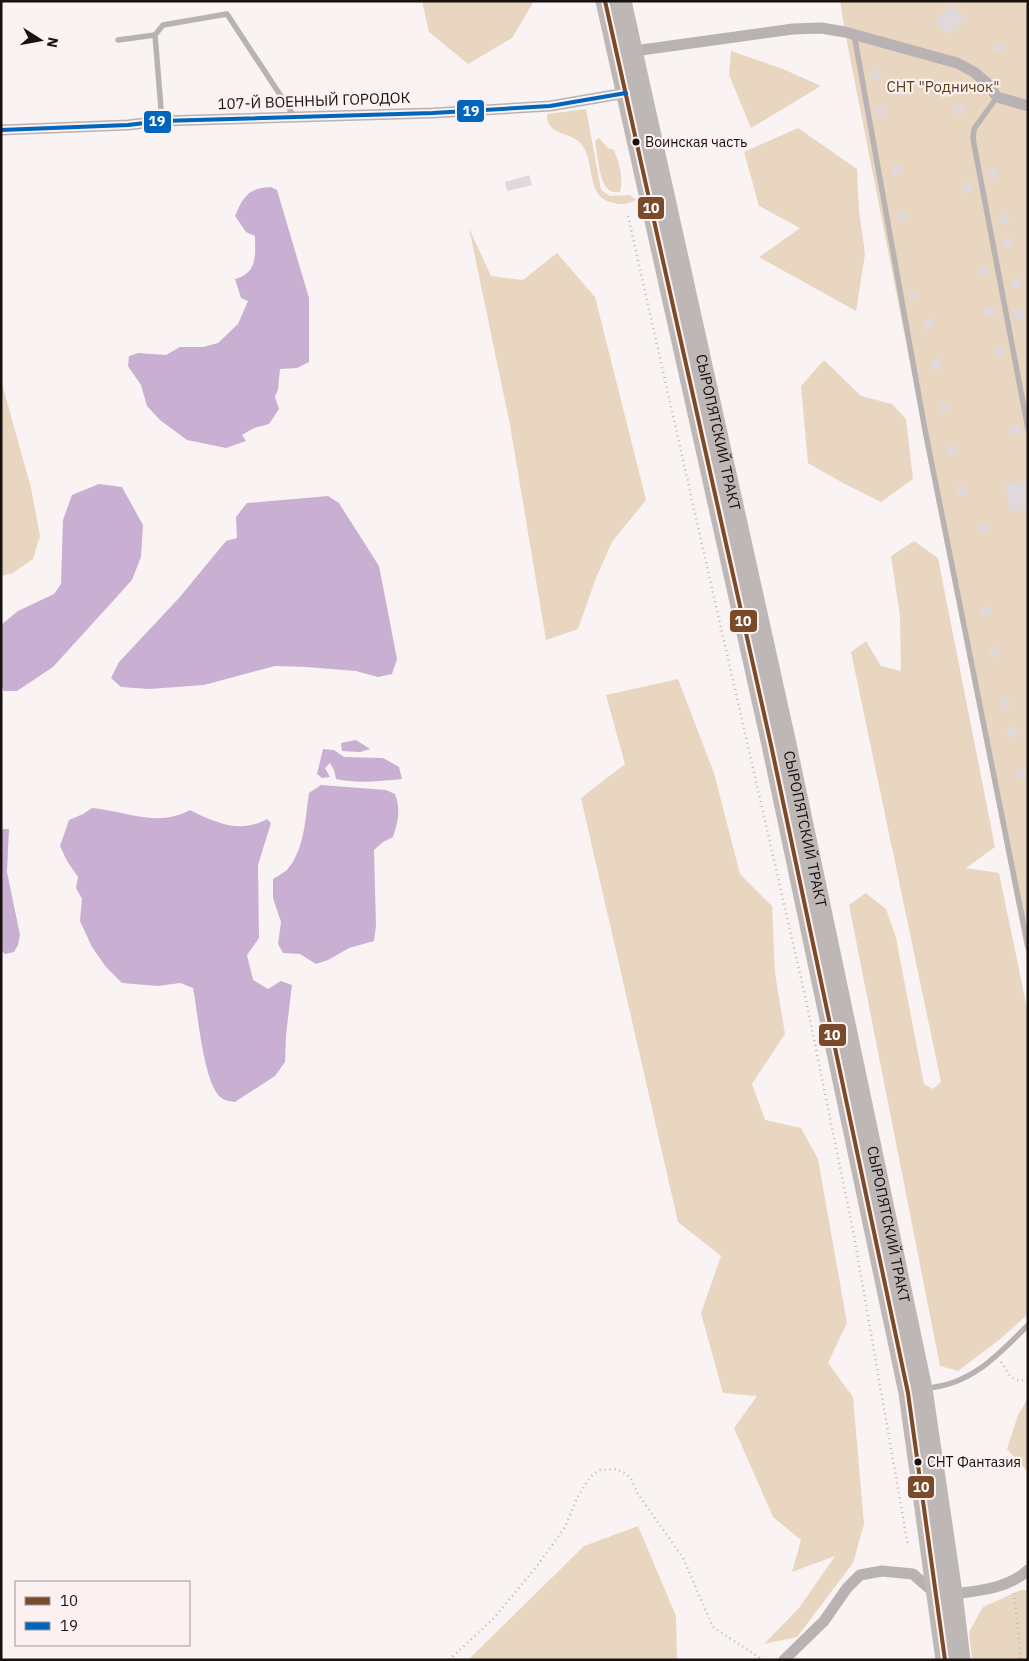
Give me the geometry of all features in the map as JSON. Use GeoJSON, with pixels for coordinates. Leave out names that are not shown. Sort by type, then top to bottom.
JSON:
{"type":"FeatureCollection","features":[{"type":"Feature","properties":{"kind":"main road","name":"СЫРОПЯТСКИЙ ТРАКТ"},"geometry":{"type":"LineString","coordinates":[[605,1],[771,745],[900,1354],[945,1595],[961,1660]]}},
{"type":"Feature","properties":{"kind":"main road","name":"СЫРОПЯТСКИЙ ТРАКТ"},"geometry":{"type":"LineString","coordinates":[[622,1],[787,744],[923,1388],[945,1595],[945,1660]]}},
{"type":"Feature","properties":{"kind":"street"},"geometry":{"type":"LineString","coordinates":[[634,51],[793,29],[821,28],[854,34],[957,63],[974,72],[989,85],[997,97],[1026,105]]}},
{"type":"Feature","properties":{"kind":"street","name":"107-Й ВОЕННЫЙ ГОРОДОК"},"geometry":{"type":"LineString","coordinates":[[1,130],[128,125],[162,120],[433,113],[550,106],[626,93]]}},
{"type":"Feature","properties":{"kind":"street"},"geometry":{"type":"LineString","coordinates":[[784,1660],[824,1621],[847,1588],[860,1576],[882,1571],[913,1574],[945,1595],[1005,1585],[1020,1579],[1028,1570]]}},
{"type":"Feature","properties":{"kind":"lane"},"geometry":{"type":"LineString","coordinates":[[162,120],[155,35],[163,25],[227,14],[294,116]]}},
{"type":"Feature","properties":{"kind":"lane"},"geometry":{"type":"LineString","coordinates":[[854,34],[925,430],[1028,948]]}},
{"type":"Feature","properties":{"kind":"lane"},"geometry":{"type":"LineString","coordinates":[[118,40],[155,35]]}},
{"type":"Feature","properties":{"kind":"lane"},"geometry":{"type":"LineString","coordinates":[[997,97],[974,129],[973,139],[1028,428]]}},
{"type":"Feature","properties":{"kind":"lane"},"geometry":{"type":"LineString","coordinates":[[923,1388],[941,1387],[976,1373],[997,1356],[1028,1325]]}},
{"type":"Feature","properties":{"kind":"path"},"geometry":{"type":"LineString","coordinates":[[628,216],[810,1018],[854,1236],[908,1546]]}},
{"type":"Feature","properties":{"kind":"path"},"geometry":{"type":"LineString","coordinates":[[997,1356],[1011,1377],[1020,1381],[1028,1379]]}},
{"type":"Feature","properties":{"kind":"path"},"geometry":{"type":"LineString","coordinates":[[448,1660],[494,1618],[537,1566],[565,1527],[577,1498],[590,1477],[600,1470],[618,1469],[630,1478],[638,1494],[683,1558],[713,1627],[763,1660]]}},
{"type":"Feature","properties":{"kind":"path"},"geometry":{"type":"LineString","coordinates":[[1020,1579],[1021,1660]]}},
{"type":"Feature","properties":{"kind":"green space"},"geometry":{"type":"Polygon","coordinates":[[[422,1],[534,1],[512,38],[468,64],[429,32],[422,1]]]}},
{"type":"Feature","properties":{"kind":"green space","name":"СНТ \"Родничок\""},"geometry":{"type":"Polygon","coordinates":[[[840,1],[1028,1],[1028,963],[845,32],[840,1]]]}},
{"type":"Feature","properties":{"kind":"green space"},"geometry":{"type":"Polygon","coordinates":[[[731,51],[783,69],[821,86],[751,128],[729,75],[731,51]]]}},
{"type":"Feature","properties":{"kind":"green space"},"geometry":{"type":"Polygon","coordinates":[[[586,109],[601,190],[610,196],[630,195],[636,200],[620,204],[602,198],[594,185],[586,152],[582,145],[572,137],[555,130],[548,122],[547,114],[586,109]]]}},
{"type":"Feature","properties":{"kind":"green space"},"geometry":{"type":"Polygon","coordinates":[[[798,128],[857,169],[859,210],[865,254],[856,311],[759,257],[800,228],[759,206],[744,152],[798,128]]]}},
{"type":"Feature","properties":{"kind":"green space"},"geometry":{"type":"Polygon","coordinates":[[[599,138],[608,148],[614,150],[621,176],[620,192],[609,190],[602,180],[595,141],[599,138]]]}},
{"type":"Feature","properties":{"kind":"green space"},"geometry":{"type":"Polygon","coordinates":[[[469,228],[491,276],[523,280],[557,253],[595,297],[646,500],[612,542],[596,578],[578,629],[546,640],[510,425],[469,228]]]}},
{"type":"Feature","properties":{"kind":"green space"},"geometry":{"type":"Polygon","coordinates":[[[824,360],[861,396],[892,404],[906,419],[913,479],[881,502],[808,463],[801,386],[824,360]]]}},
{"type":"Feature","properties":{"kind":"green space"},"geometry":{"type":"Polygon","coordinates":[[[1,380],[31,488],[40,536],[33,559],[13,573],[1,576],[1,380]]]}},
{"type":"Feature","properties":{"kind":"green space"},"geometry":{"type":"Polygon","coordinates":[[[914,541],[938,558],[995,847],[966,868],[999,873],[1028,1013],[1028,1314],[999,1340],[958,1371],[940,1366],[849,905],[866,893],[886,909],[896,938],[924,1084],[933,1089],[941,1082],[851,652],[866,641],[881,666],[901,671],[900,616],[891,556],[914,541]]]}},
{"type":"Feature","properties":{"kind":"green space"},"geometry":{"type":"Polygon","coordinates":[[[678,679],[714,773],[740,874],[772,906],[775,973],[785,1034],[752,1084],[765,1120],[801,1128],[818,1159],[847,1323],[828,1363],[853,1397],[864,1524],[853,1563],[797,1637],[764,1644],[799,1608],[835,1556],[792,1572],[801,1540],[773,1517],[734,1428],[757,1396],[723,1393],[701,1313],[721,1256],[678,1222],[581,798],[625,764],[606,695],[678,679]]]}},
{"type":"Feature","properties":{"kind":"green space"},"geometry":{"type":"Polygon","coordinates":[[[1028,1398],[1028,1472],[1007,1449],[1018,1415],[1028,1398]]]}},
{"type":"Feature","properties":{"kind":"green space"},"geometry":{"type":"Polygon","coordinates":[[[638,1526],[676,1616],[677,1660],[468,1660],[584,1546],[638,1526]]]}},
{"type":"Feature","properties":{"kind":"green space"},"geometry":{"type":"Polygon","coordinates":[[[1021,1590],[1028,1590],[1028,1660],[972,1660],[969,1632],[983,1607],[1021,1590]]]}},
{"type":"Feature","properties":{"kind":"shaded area"},"geometry":{"type":"Polygon","coordinates":[[[271,187],[277,190],[309,298],[309,362],[297,368],[280,369],[278,389],[275,397],[279,409],[269,424],[254,428],[242,435],[246,441],[226,448],[187,440],[160,420],[147,406],[141,385],[128,366],[129,356],[138,353],[166,355],[180,347],[203,347],[218,343],[238,324],[248,301],[241,298],[235,279],[248,272],[254,262],[255,236],[246,232],[235,216],[247,195],[257,189],[271,187]]]}},
{"type":"Feature","properties":{"kind":"shaded area"},"geometry":{"type":"Polygon","coordinates":[[[99,484],[122,487],[143,525],[141,557],[132,580],[53,667],[17,691],[4,691],[1,686],[1,625],[18,611],[54,594],[61,584],[63,520],[72,495],[99,484]]]}},
{"type":"Feature","properties":{"kind":"shaded area"},"geometry":{"type":"Polygon","coordinates":[[[328,496],[339,503],[379,566],[397,659],[392,674],[378,677],[356,671],[275,666],[204,685],[149,689],[121,687],[111,678],[119,662],[179,598],[226,541],[237,538],[236,517],[247,503],[328,496]]]}},
{"type":"Feature","properties":{"kind":"shaded area"},"geometry":{"type":"Polygon","coordinates":[[[356,740],[370,749],[360,752],[342,751],[341,743],[356,740]]]}},
{"type":"Feature","properties":{"kind":"shaded area"},"geometry":{"type":"Polygon","coordinates":[[[323,749],[334,750],[344,757],[383,758],[399,767],[402,779],[360,782],[344,781],[336,779],[330,763],[325,768],[330,777],[322,778],[317,774],[323,749]]]}},
{"type":"Feature","properties":{"kind":"shaded area"},"geometry":{"type":"Polygon","coordinates":[[[321,785],[386,790],[395,794],[398,810],[393,837],[383,842],[374,850],[376,926],[374,941],[349,948],[328,960],[316,964],[300,954],[283,953],[278,944],[281,922],[273,898],[273,879],[287,870],[293,862],[301,843],[309,793],[321,785]]]}},
{"type":"Feature","properties":{"kind":"shaded area"},"geometry":{"type":"Polygon","coordinates":[[[92,808],[153,818],[166,818],[190,810],[228,825],[247,826],[267,819],[271,823],[258,865],[259,938],[247,955],[253,980],[268,989],[281,981],[292,985],[285,1062],[275,1076],[235,1102],[223,1099],[216,1092],[211,1080],[202,1048],[193,988],[180,983],[158,986],[122,983],[106,967],[92,947],[80,921],[82,899],[76,888],[78,877],[60,846],[69,820],[92,808]]]}},
{"type":"Feature","properties":{"kind":"shaded area"},"geometry":{"type":"Polygon","coordinates":[[[1,829],[9,829],[7,872],[20,935],[14,952],[5,954],[1,950],[1,829]]]}},
{"type":"Feature","properties":{"kind":"building"},"geometry":{"type":"Polygon","coordinates":[[[952,5],[965,19],[948,35],[935,21],[952,5]]]}},
{"type":"Feature","properties":{"kind":"building"},"geometry":{"type":"Polygon","coordinates":[[[993,43],[1003,43],[1003,52],[993,52],[993,43]]]}},
{"type":"Feature","properties":{"kind":"building"},"geometry":{"type":"Polygon","coordinates":[[[880,70],[882,78],[873,80],[871,71],[880,70]]]}},
{"type":"Feature","properties":{"kind":"building"},"geometry":{"type":"Polygon","coordinates":[[[962,105],[964,113],[955,115],[953,107],[962,105]]]}},
{"type":"Feature","properties":{"kind":"building"},"geometry":{"type":"Polygon","coordinates":[[[884,106],[886,115],[877,117],[875,108],[884,106]]]}},
{"type":"Feature","properties":{"kind":"building"},"geometry":{"type":"Polygon","coordinates":[[[900,164],[902,173],[893,175],[891,166],[900,164]]]}},
{"type":"Feature","properties":{"kind":"building"},"geometry":{"type":"Polygon","coordinates":[[[996,169],[998,178],[989,179],[987,171],[996,169]]]}},
{"type":"Feature","properties":{"kind":"building"},"geometry":{"type":"Polygon","coordinates":[[[529,175],[532,185],[507,191],[505,182],[529,175]]]}},
{"type":"Feature","properties":{"kind":"building"},"geometry":{"type":"Polygon","coordinates":[[[970,182],[972,191],[963,193],[961,184],[970,182]]]}},
{"type":"Feature","properties":{"kind":"building"},"geometry":{"type":"Polygon","coordinates":[[[906,211],[908,220],[899,222],[897,213],[906,211]]]}},
{"type":"Feature","properties":{"kind":"building"},"geometry":{"type":"Polygon","coordinates":[[[1007,213],[1009,222],[999,224],[998,215],[1007,213]]]}},
{"type":"Feature","properties":{"kind":"building"},"geometry":{"type":"Polygon","coordinates":[[[1011,238],[1013,246],[1004,248],[1002,240],[1011,238]]]}},
{"type":"Feature","properties":{"kind":"building"},"geometry":{"type":"Polygon","coordinates":[[[986,266],[988,274],[979,276],[977,267],[986,266]]]}},
{"type":"Feature","properties":{"kind":"building"},"geometry":{"type":"Polygon","coordinates":[[[1020,277],[1022,286],[1013,288],[1011,279],[1020,277]]]}},
{"type":"Feature","properties":{"kind":"building"},"geometry":{"type":"Polygon","coordinates":[[[917,290],[919,298],[910,300],[908,292],[917,290]]]}},
{"type":"Feature","properties":{"kind":"building"},"geometry":{"type":"Polygon","coordinates":[[[994,306],[995,315],[986,317],[984,308],[994,306]]]}},
{"type":"Feature","properties":{"kind":"building"},"geometry":{"type":"Polygon","coordinates":[[[1023,309],[1025,318],[1016,320],[1014,311],[1023,309]]]}},
{"type":"Feature","properties":{"kind":"building"},"geometry":{"type":"Polygon","coordinates":[[[933,319],[934,328],[925,329],[924,321],[933,319]]]}},
{"type":"Feature","properties":{"kind":"building"},"geometry":{"type":"Polygon","coordinates":[[[1002,346],[1004,355],[995,357],[993,348],[1002,346]]]}},
{"type":"Feature","properties":{"kind":"building"},"geometry":{"type":"Polygon","coordinates":[[[941,359],[942,368],[933,370],[931,361],[941,359]]]}},
{"type":"Feature","properties":{"kind":"building"},"geometry":{"type":"Polygon","coordinates":[[[949,404],[950,412],[941,414],[939,406],[949,404]]]}},
{"type":"Feature","properties":{"kind":"building"},"geometry":{"type":"Polygon","coordinates":[[[1020,425],[1021,433],[1012,435],[1010,427],[1020,425]]]}},
{"type":"Feature","properties":{"kind":"building"},"geometry":{"type":"Polygon","coordinates":[[[956,445],[958,453],[948,455],[947,447],[956,445]]]}},
{"type":"Feature","properties":{"kind":"building"},"geometry":{"type":"Polygon","coordinates":[[[1025,481],[1028,489],[1028,509],[1010,512],[1005,484],[1025,481]]]}},
{"type":"Feature","properties":{"kind":"building"},"geometry":{"type":"Polygon","coordinates":[[[966,486],[967,494],[958,496],[957,487],[966,486]]]}},
{"type":"Feature","properties":{"kind":"building"},"geometry":{"type":"Polygon","coordinates":[[[986,523],[988,532],[979,534],[977,525],[986,523]]]}},
{"type":"Feature","properties":{"kind":"building"},"geometry":{"type":"Polygon","coordinates":[[[990,607],[992,615],[982,617],[981,608],[990,607]]]}},
{"type":"Feature","properties":{"kind":"building"},"geometry":{"type":"Polygon","coordinates":[[[998,647],[1000,656],[990,657],[989,649],[998,647]]]}},
{"type":"Feature","properties":{"kind":"building"},"geometry":{"type":"Polygon","coordinates":[[[1009,697],[1011,706],[1002,708],[1000,699],[1009,697]]]}},
{"type":"Feature","properties":{"kind":"building"},"geometry":{"type":"Polygon","coordinates":[[[1016,727],[1018,736],[1008,738],[1007,729],[1016,727]]]}},
{"type":"Feature","properties":{"kind":"building"},"geometry":{"type":"Polygon","coordinates":[[[1025,768],[1027,776],[1018,778],[1016,770],[1025,768]]]}},
{"type":"Feature","properties":{"kind":"transit line","name":"10"},"geometry":{"type":"LineString","coordinates":[[605,1],[771,745],[908,1393],[945,1660]]}},
{"type":"Feature","properties":{"kind":"transit line","name":"19"},"geometry":{"type":"LineString","coordinates":[[1,130],[128,125],[162,121],[433,113],[550,106],[626,93]]}},
{"type":"Feature","properties":{"kind":"place","name":"Воинская часть"},"geometry":{"type":"Point","coordinates":[636,142]}},
{"type":"Feature","properties":{"kind":"place","name":"СНТ Фантазия"},"geometry":{"type":"Point","coordinates":[918,1462]}}]}
